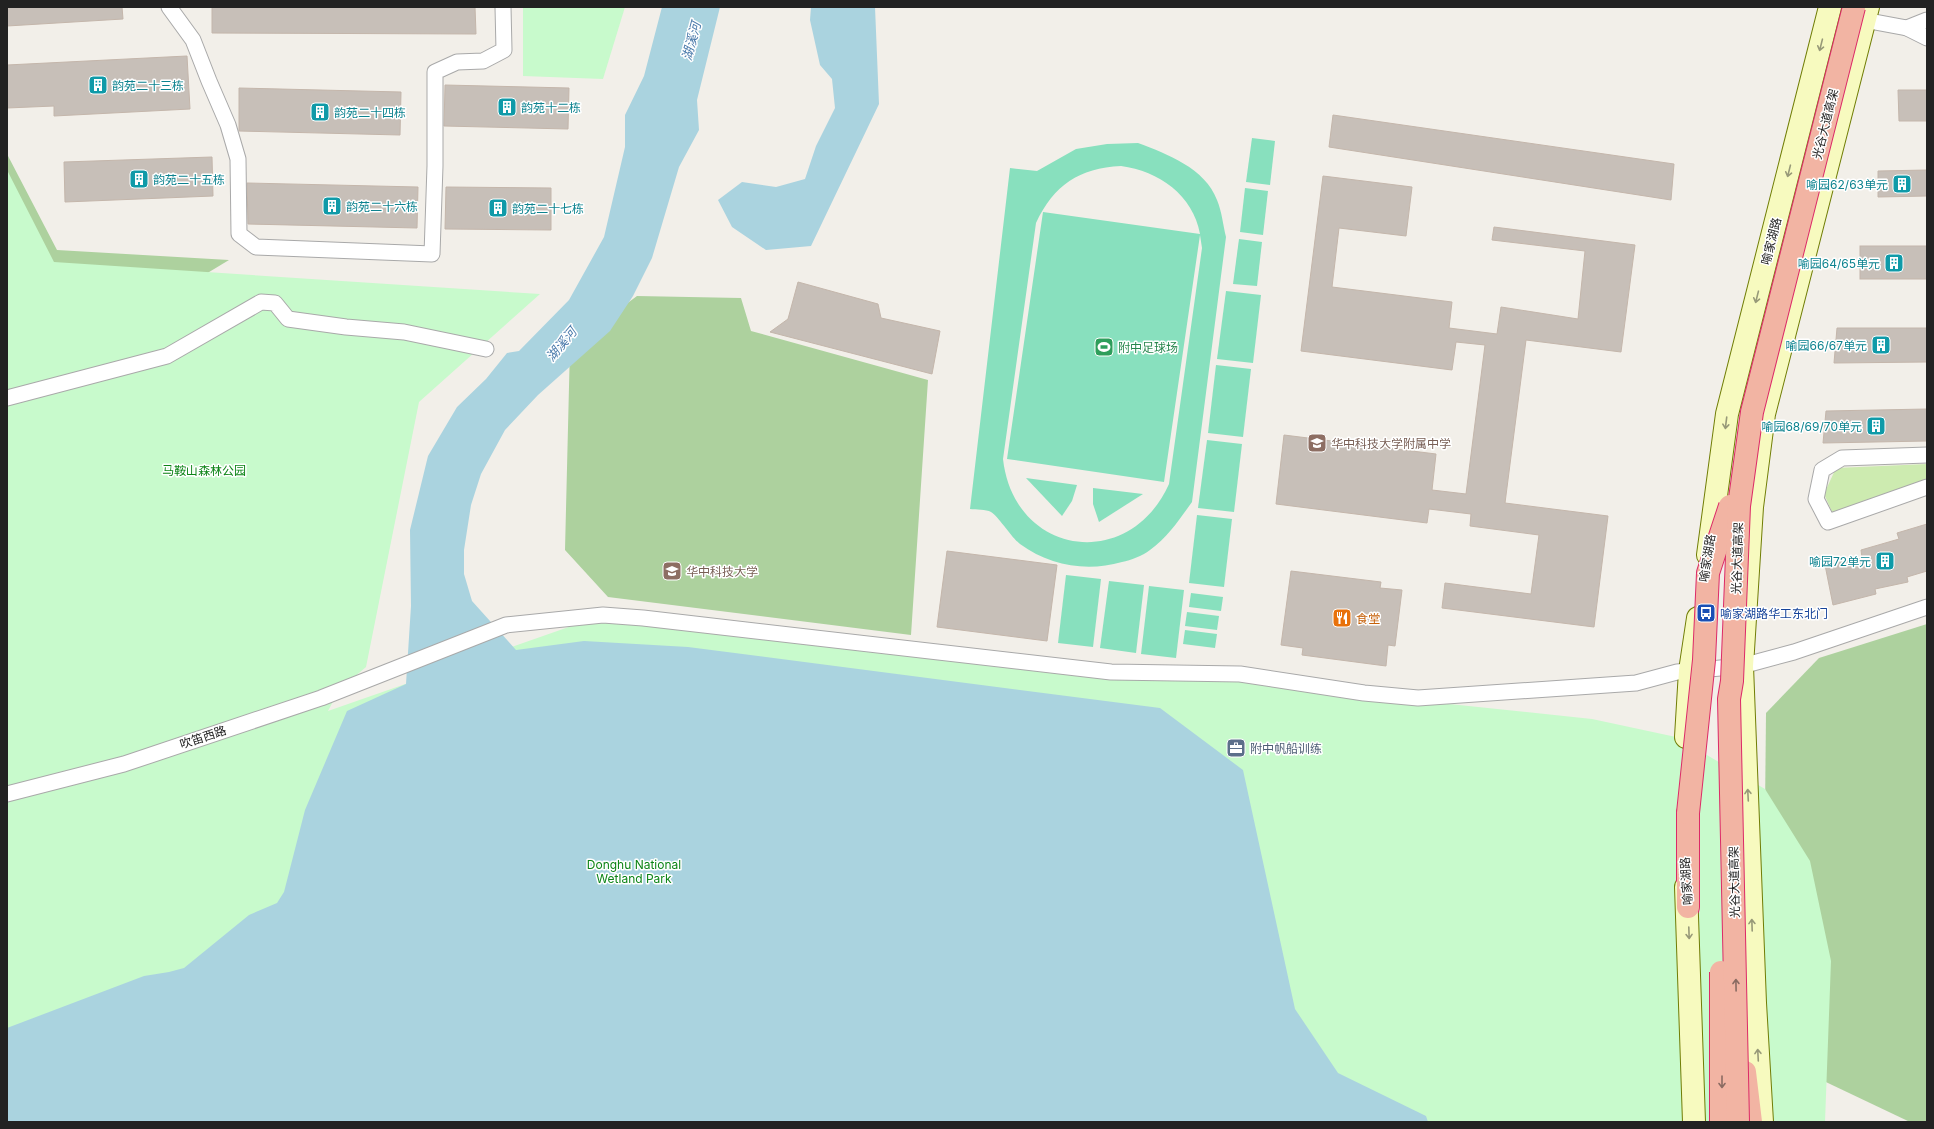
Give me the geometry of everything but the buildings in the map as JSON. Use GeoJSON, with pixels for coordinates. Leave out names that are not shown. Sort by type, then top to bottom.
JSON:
{"type":"FeatureCollection","features":[{"type":"Feature","properties":{"kind":"highway","name":"光谷大道高架"},"geometry":{"type":"LineString","coordinates":[[1721,1122],[1720,699],[1723,680],[1730,506],[1742,410],[1845,7]]}},
{"type":"Feature","properties":{"kind":"highway","name":"光谷大道高架"},"geometry":{"type":"LineString","coordinates":[[1738,1122],[1737,1014],[1729,699],[1732,681],[1739,506],[1752,412],[1862,11]]}},
{"type":"Feature","properties":{"kind":"highway"},"geometry":{"type":"LineString","coordinates":[[1688,907],[1688,813],[1704,660],[1708,573],[1730,506]]}},
{"type":"Feature","properties":{"kind":"highway"},"geometry":{"type":"LineString","coordinates":[[1737,1014],[1751,1122]]}},
{"type":"Feature","properties":{"kind":"main road","name":"喻家湖路"},"geometry":{"type":"LineString","coordinates":[[1694,1122],[1688,907],[1682,825],[1690,671],[1727,414],[1830,7]]}},
{"type":"Feature","properties":{"kind":"main road"},"geometry":{"type":"LineString","coordinates":[[1762,1122],[1755,1004],[1742,666],[1752,507],[1764,414],[1862,11]]}},
{"type":"Feature","properties":{"kind":"street"},"geometry":{"type":"LineString","coordinates":[[169,7],[193,40],[228,125],[238,159],[239,234],[256,247],[432,254],[435,166],[435,72],[457,62],[483,61],[504,50],[503,7]]}},
{"type":"Feature","properties":{"kind":"street"},"geometry":{"type":"LineString","coordinates":[[1862,11],[1927,38]]}},
{"type":"Feature","properties":{"kind":"street"},"geometry":{"type":"LineString","coordinates":[[1906,28],[1927,20]]}},
{"type":"Feature","properties":{"kind":"street"},"geometry":{"type":"LineString","coordinates":[[7,398],[167,356],[261,302],[275,303],[288,319],[346,327],[404,332],[486,349]]}},
{"type":"Feature","properties":{"kind":"street"},"geometry":{"type":"LineString","coordinates":[[1927,455],[1842,458],[1822,470],[1816,499],[1828,522],[1927,487]]}},
{"type":"Feature","properties":{"kind":"street","name":"吹笛西路"},"geometry":{"type":"LineString","coordinates":[[7,794],[124,764],[321,698],[506,626],[603,616],[643,618],[1111,672],[1240,674],[1364,693],[1418,698],[1636,683],[1677,672],[1742,666],[1794,652],[1927,607]]}},
{"type":"Feature","properties":{"kind":"green space"},"geometry":{"type":"Polygon","coordinates":[[[523,7],[625,7],[603,79],[523,76],[523,7]]]}},
{"type":"Feature","properties":{"kind":"green space"},"geometry":{"type":"Polygon","coordinates":[[[1252,138],[1275,141],[1270,185],[1246,182],[1252,138]]]}},
{"type":"Feature","properties":{"kind":"green space"},"geometry":{"type":"Polygon","coordinates":[[[1138,143],[1173,157],[1194,171],[1204,179],[1217,200],[1226,237],[1192,502],[1168,534],[1147,552],[1133,559],[1109,565],[1082,566],[1056,562],[1032,552],[1016,541],[998,518],[991,512],[970,509],[1010,168],[1037,171],[1076,149],[1107,144],[1138,143]],[[1121,166],[1106,167],[1080,175],[1070,181],[1051,198],[1036,223],[1003,459],[1012,492],[1028,516],[1050,533],[1075,541],[1102,541],[1128,531],[1151,512],[1169,484],[1202,248],[1200,235],[1164,482],[1007,459],[1043,212],[1200,234],[1196,220],[1190,208],[1172,187],[1161,179],[1135,169],[1121,166]]]}},
{"type":"Feature","properties":{"kind":"green space"},"geometry":{"type":"Polygon","coordinates":[[[7,154],[57,250],[229,260],[85,347],[7,373],[7,154]]]}},
{"type":"Feature","properties":{"kind":"green space","name":"Donghu National Wetland Park"},"geometry":{"type":"Polygon","coordinates":[[[7,170],[54,262],[540,294],[419,402],[366,667],[339,690],[328,711],[603,615],[1592,719],[1676,737],[1765,789],[1810,861],[1831,961],[1825,1122],[7,1122],[7,170]]]}},
{"type":"Feature","properties":{"kind":"green space"},"geometry":{"type":"Polygon","coordinates":[[[1245,188],[1268,191],[1263,235],[1240,232],[1245,188]]]}},
{"type":"Feature","properties":{"kind":"green space"},"geometry":{"type":"Polygon","coordinates":[[[1239,239],[1262,242],[1257,286],[1233,284],[1239,239]]]}},
{"type":"Feature","properties":{"kind":"green space"},"geometry":{"type":"Polygon","coordinates":[[[1226,291],[1261,295],[1253,363],[1217,359],[1226,291]]]}},
{"type":"Feature","properties":{"kind":"green space"},"geometry":{"type":"Polygon","coordinates":[[[637,296],[741,298],[751,331],[928,380],[911,635],[608,597],[565,550],[570,346],[637,296]]]}},
{"type":"Feature","properties":{"kind":"green space"},"geometry":{"type":"Polygon","coordinates":[[[1216,365],[1251,369],[1243,437],[1208,433],[1216,365]]]}},
{"type":"Feature","properties":{"kind":"green space"},"geometry":{"type":"Polygon","coordinates":[[[1207,440],[1242,444],[1234,512],[1198,508],[1207,440]]]}},
{"type":"Feature","properties":{"kind":"green space"},"geometry":{"type":"Polygon","coordinates":[[[1927,464],[1927,482],[1832,512],[1824,494],[1836,468],[1927,464]]]}},
{"type":"Feature","properties":{"kind":"green space"},"geometry":{"type":"Polygon","coordinates":[[[1026,478],[1077,485],[1072,501],[1062,516],[1026,478]]]}},
{"type":"Feature","properties":{"kind":"green space"},"geometry":{"type":"Polygon","coordinates":[[[1093,488],[1143,494],[1099,522],[1093,504],[1093,488]]]}},
{"type":"Feature","properties":{"kind":"green space"},"geometry":{"type":"Polygon","coordinates":[[[1197,515],[1232,519],[1224,587],[1189,583],[1197,515]]]}},
{"type":"Feature","properties":{"kind":"green space"},"geometry":{"type":"Polygon","coordinates":[[[1066,575],[1101,579],[1093,647],[1058,643],[1066,575]]]}},
{"type":"Feature","properties":{"kind":"green space"},"geometry":{"type":"Polygon","coordinates":[[[1109,581],[1144,585],[1136,653],[1100,648],[1109,581]]]}},
{"type":"Feature","properties":{"kind":"green space"},"geometry":{"type":"Polygon","coordinates":[[[1149,586],[1184,590],[1176,658],[1141,654],[1149,586]]]}},
{"type":"Feature","properties":{"kind":"green space"},"geometry":{"type":"Polygon","coordinates":[[[1191,593],[1223,597],[1221,611],[1189,607],[1191,593]]]}},
{"type":"Feature","properties":{"kind":"green space"},"geometry":{"type":"Polygon","coordinates":[[[1187,612],[1219,616],[1217,630],[1185,626],[1187,612]]]}},
{"type":"Feature","properties":{"kind":"green space"},"geometry":{"type":"Polygon","coordinates":[[[1927,624],[1927,1122],[1910,1122],[1809,1074],[1763,1008],[1766,713],[1819,658],[1927,624]]]}},
{"type":"Feature","properties":{"kind":"green space"},"geometry":{"type":"Polygon","coordinates":[[[1185,630],[1217,634],[1215,648],[1183,644],[1185,630]]]}},
{"type":"Feature","properties":{"kind":"water","name":"Donghu National Wetland Park"},"geometry":{"type":"Polygon","coordinates":[[[662,7],[720,7],[697,100],[699,130],[679,167],[652,258],[633,296],[610,331],[538,395],[505,430],[481,474],[471,505],[464,550],[464,574],[472,601],[516,650],[584,641],[688,647],[1160,708],[1243,770],[1295,1009],[1338,1073],[1426,1116],[1428,1122],[7,1122],[7,1028],[144,976],[184,968],[249,915],[277,903],[284,892],[305,810],[347,711],[406,684],[411,606],[410,530],[428,456],[457,407],[486,379],[507,353],[519,351],[569,300],[604,237],[625,147],[625,115],[644,76],[662,7]]]}},
{"type":"Feature","properties":{"kind":"water"},"geometry":{"type":"Polygon","coordinates":[[[811,7],[875,7],[879,104],[811,246],[766,250],[732,227],[718,200],[742,182],[776,187],[805,179],[816,146],[835,108],[832,79],[820,65],[810,20],[811,7]]]}},
{"type":"Feature","properties":{"kind":"place","name":"韵苑二十三栋"},"geometry":{"type":"Point","coordinates":[98,85]}},
{"type":"Feature","properties":{"kind":"place","name":"韵苑十二栋"},"geometry":{"type":"Point","coordinates":[507,107]}},
{"type":"Feature","properties":{"kind":"place","name":"韵苑二十四栋"},"geometry":{"type":"Point","coordinates":[320,112]}},
{"type":"Feature","properties":{"kind":"place","name":"韵苑二十五栋"},"geometry":{"type":"Point","coordinates":[139,179]}},
{"type":"Feature","properties":{"kind":"place","name":"喻园62/63单元"},"geometry":{"type":"Point","coordinates":[1902,184]}},
{"type":"Feature","properties":{"kind":"place","name":"韵苑二十六栋"},"geometry":{"type":"Point","coordinates":[332,206]}},
{"type":"Feature","properties":{"kind":"place","name":"韵苑二十七栋"},"geometry":{"type":"Point","coordinates":[498,208]}},
{"type":"Feature","properties":{"kind":"place","name":"喻园64/65单元"},"geometry":{"type":"Point","coordinates":[1894,263]}},
{"type":"Feature","properties":{"kind":"place","name":"喻园66/67单元"},"geometry":{"type":"Point","coordinates":[1881,345]}},
{"type":"Feature","properties":{"kind":"place","name":"附中足球场"},"geometry":{"type":"Point","coordinates":[1104,347]}},
{"type":"Feature","properties":{"kind":"place","name":"喻园68/69/70单元"},"geometry":{"type":"Point","coordinates":[1876,426]}},
{"type":"Feature","properties":{"kind":"place","name":"华中科技大学附属中学"},"geometry":{"type":"Point","coordinates":[1317,443]}},
{"type":"Feature","properties":{"kind":"place","name":"喻园72单元"},"geometry":{"type":"Point","coordinates":[1885,561]}},
{"type":"Feature","properties":{"kind":"place","name":"华中科技大学"},"geometry":{"type":"Point","coordinates":[672,571]}},
{"type":"Feature","properties":{"kind":"place","name":"喻家湖路华工东北门"},"geometry":{"type":"Point","coordinates":[1706,613]}},
{"type":"Feature","properties":{"kind":"place","name":"食堂"},"geometry":{"type":"Point","coordinates":[1342,618]}},
{"type":"Feature","properties":{"kind":"place","name":"附中帆船训练"},"geometry":{"type":"Point","coordinates":[1236,748]}},
{"type":"Feature","properties":{"kind":"water label","name":"湖溪河"},"geometry":{"type":"Point","coordinates":[691,41]}},
{"type":"Feature","properties":{"kind":"water label","name":"湖溪河"},"geometry":{"type":"Point","coordinates":[561,344]}},
{"type":"Feature","properties":{"kind":"park label","name":"马鞍山森林公园"},"geometry":{"type":"Point","coordinates":[204,470]}}]}
